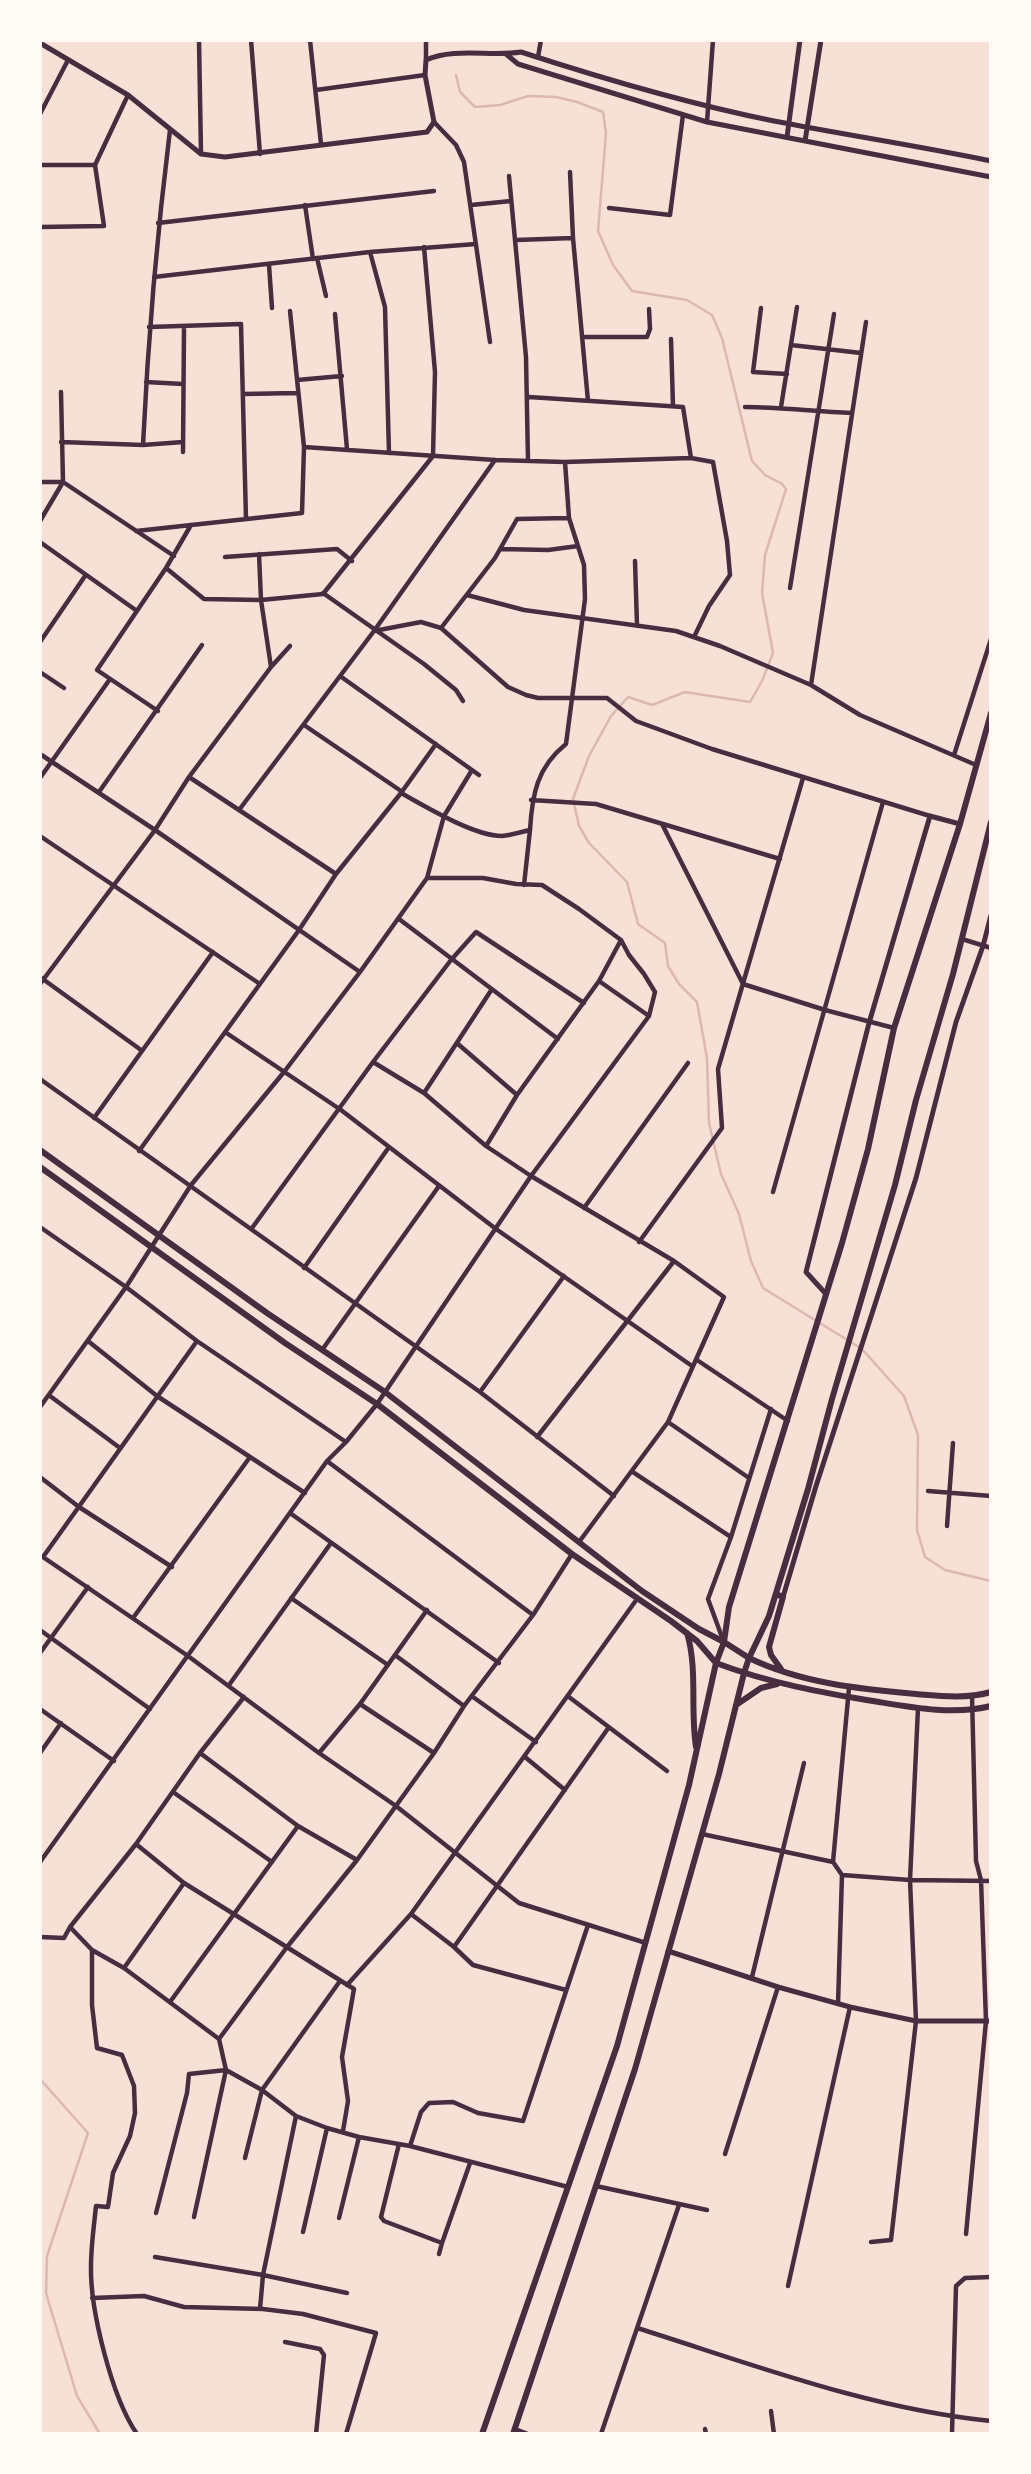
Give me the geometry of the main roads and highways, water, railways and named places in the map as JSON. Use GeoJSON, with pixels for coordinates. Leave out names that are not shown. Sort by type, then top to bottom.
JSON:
{"type":"FeatureCollection","features":[{"type":"Feature","properties":{"kind":"main road"},"geometry":{"type":"LineString","coordinates":[[482,2434],[617,2046],[697,1752],[716,1663],[724,1642],[729,1607],[827,1294],[868,1149],[894,1028],[960,824],[991,713]]}},
{"type":"Feature","properties":{"kind":"main road"},"geometry":{"type":"LineString","coordinates":[[782,1670],[771,1655],[769,1647],[780,1595],[953,974],[991,822]]}},
{"type":"Feature","properties":{"kind":"main road"},"geometry":{"type":"LineString","coordinates":[[40,1150],[385,1392],[642,1591],[749,1658],[849,1688],[960,1697],[991,1692]]}},
{"type":"Feature","properties":{"kind":"main road"},"geometry":{"type":"LineString","coordinates":[[40,1167],[285,1343],[377,1404],[572,1554],[687,1633],[716,1663],[782,1684],[918,1708],[972,1711],[991,1706]]}},
{"type":"Feature","properties":{"kind":"main road"},"geometry":{"type":"LineString","coordinates":[[514,2431],[635,2069],[744,1673],[780,1595]]}},
{"type":"Feature","properties":{"kind":"main road"},"geometry":{"type":"LineString","coordinates":[[687,1633],[692,1660],[693,1725],[697,1752]]}},
{"type":"Feature","properties":{"kind":"main road"},"geometry":{"type":"LineString","coordinates":[[736,1705],[761,1688],[782,1684]]}},
{"type":"Feature","properties":{"kind":"waterway"},"geometry":{"type":"LineString","coordinates":[[456,75],[460,92],[475,107],[500,105],[528,96],[556,97],[603,112],[606,133],[598,231],[613,265],[632,291],[687,300],[712,315],[722,338],[752,461],[765,475],[786,489],[765,555],[762,593],[773,653],[750,702],[685,692],[652,705],[628,697],[611,716],[589,756],[573,799],[579,826],[589,843],[627,882],[638,924],[665,943],[668,966],[679,984],[697,1002],[707,1058],[709,1123],[721,1174],[739,1214],[751,1261],[763,1288],[862,1349],[904,1396],[918,1435],[917,1530],[925,1557],[945,1570],[991,1581]]}},
{"type":"Feature","properties":{"kind":"waterway"},"geometry":{"type":"LineString","coordinates":[[40,2079],[88,2133],[47,2256],[46,2293],[77,2396],[100,2434]]}}]}
